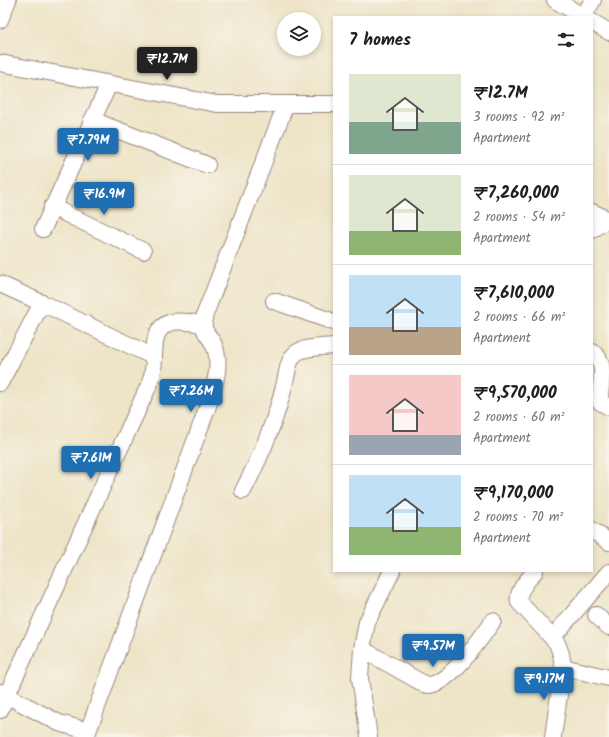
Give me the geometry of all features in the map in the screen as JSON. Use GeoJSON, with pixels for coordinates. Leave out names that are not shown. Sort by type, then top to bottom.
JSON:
{"type":"FeatureCollection","features":[{"type":"Feature","properties":{"kind":"street"},"geometry":{"type":"LineString","coordinates":[[0,20],[8,0]]}},
{"type":"Feature","properties":{"kind":"street"},"geometry":{"type":"LineString","coordinates":[[555,0],[581,16]]}},
{"type":"Feature","properties":{"kind":"street"},"geometry":{"type":"LineString","coordinates":[[584,16],[593,0]]}},
{"type":"Feature","properties":{"kind":"street"},"geometry":{"type":"LineString","coordinates":[[593,23],[609,32]]}},
{"type":"Feature","properties":{"kind":"street"},"geometry":{"type":"LineString","coordinates":[[0,63],[217,104],[333,104]]}},
{"type":"Feature","properties":{"kind":"street"},"geometry":{"type":"LineString","coordinates":[[43,229],[108,84]]}},
{"type":"Feature","properties":{"kind":"street"},"geometry":{"type":"LineString","coordinates":[[4,694],[59,723],[87,734],[208,406],[216,379],[217,352],[214,343],[204,330],[203,324],[205,314],[286,104]]}},
{"type":"Feature","properties":{"kind":"street"},"geometry":{"type":"LineString","coordinates":[[92,120],[207,165]]}},
{"type":"Feature","properties":{"kind":"street"},"geometry":{"type":"LineString","coordinates":[[52,207],[143,251]]}},
{"type":"Feature","properties":{"kind":"street"},"geometry":{"type":"LineString","coordinates":[[593,212],[608,219]]}},
{"type":"Feature","properties":{"kind":"street"},"geometry":{"type":"LineString","coordinates":[[593,229],[608,219]]}},
{"type":"Feature","properties":{"kind":"street"},"geometry":{"type":"LineString","coordinates":[[0,284],[154,357]]}},
{"type":"Feature","properties":{"kind":"street"},"geometry":{"type":"LineString","coordinates":[[274,301],[333,322]]}},
{"type":"Feature","properties":{"kind":"street"},"geometry":{"type":"LineString","coordinates":[[0,383],[42,303]]}},
{"type":"Feature","properties":{"kind":"street"},"geometry":{"type":"LineString","coordinates":[[0,710],[4,694],[149,385],[153,370],[154,341],[165,325],[173,322],[203,324]]}},
{"type":"Feature","properties":{"kind":"street"},"geometry":{"type":"LineString","coordinates":[[243,491],[262,453],[270,432],[282,397],[292,359],[296,353],[302,350],[333,346]]}},
{"type":"Feature","properties":{"kind":"street"},"geometry":{"type":"LineString","coordinates":[[593,352],[600,360],[603,369],[600,402],[609,407]]}},
{"type":"Feature","properties":{"kind":"street"},"geometry":{"type":"LineString","coordinates":[[593,531],[609,542]]}},
{"type":"Feature","properties":{"kind":"street"},"geometry":{"type":"LineString","coordinates":[[370,737],[360,678],[362,648],[367,622],[392,572]]}},
{"type":"Feature","properties":{"kind":"street"},"geometry":{"type":"LineString","coordinates":[[534,572],[520,590],[518,598],[519,602],[552,638],[559,648],[563,667],[553,737]]}},
{"type":"Feature","properties":{"kind":"street"},"geometry":{"type":"LineString","coordinates":[[552,638],[609,572]]}},
{"type":"Feature","properties":{"kind":"street"},"geometry":{"type":"LineString","coordinates":[[596,615],[609,627]]}},
{"type":"Feature","properties":{"kind":"street"},"geometry":{"type":"LineString","coordinates":[[362,648],[424,684],[432,685],[445,678],[454,670],[493,621]]}},
{"type":"Feature","properties":{"kind":"street"},"geometry":{"type":"LineString","coordinates":[[563,667],[608,675]]}}]}
